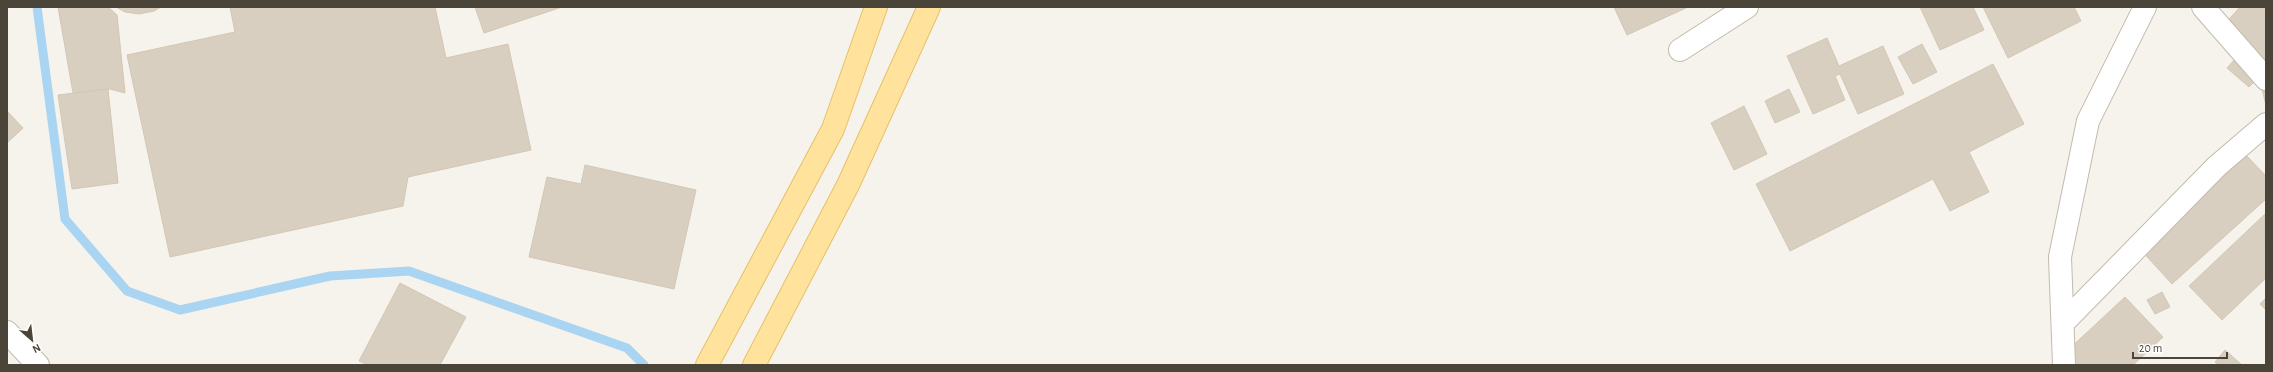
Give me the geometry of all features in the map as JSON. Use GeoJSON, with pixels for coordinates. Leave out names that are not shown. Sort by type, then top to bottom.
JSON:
{"type":"FeatureCollection","features":[{"type":"Feature","properties":{"kind":"main road"},"geometry":{"type":"LineString","coordinates":[[708,365],[833,129],[876,7]]}},
{"type":"Feature","properties":{"kind":"main road"},"geometry":{"type":"LineString","coordinates":[[754,365],[848,185],[929,7]]}},
{"type":"Feature","properties":{"kind":"street"},"geometry":{"type":"LineString","coordinates":[[1680,50],[1747,7]]}},
{"type":"Feature","properties":{"kind":"street"},"geometry":{"type":"LineString","coordinates":[[2064,365],[2060,257],[2088,120],[2145,7]]}},
{"type":"Feature","properties":{"kind":"street"},"geometry":{"type":"LineString","coordinates":[[2203,7],[2266,79]]}},
{"type":"Feature","properties":{"kind":"street"},"geometry":{"type":"LineString","coordinates":[[2063,323],[2217,166],[2266,124]]}},
{"type":"Feature","properties":{"kind":"street"},"geometry":{"type":"LineString","coordinates":[[7,332],[38,365]]}},
{"type":"Feature","properties":{"kind":"building"},"geometry":{"type":"Polygon","coordinates":[[[58,7],[108,7],[117,15],[125,93],[110,89],[73,93],[58,7]]]}},
{"type":"Feature","properties":{"kind":"building"},"geometry":{"type":"Polygon","coordinates":[[[116,7],[161,7],[154,11],[139,14],[125,12],[116,7]]]}},
{"type":"Feature","properties":{"kind":"building"},"geometry":{"type":"Polygon","coordinates":[[[230,7],[435,7],[446,58],[508,44],[531,150],[408,177],[403,206],[170,257],[127,55],[235,32],[230,7]]]}},
{"type":"Feature","properties":{"kind":"building"},"geometry":{"type":"Polygon","coordinates":[[[475,7],[562,7],[484,33],[475,7]]]}},
{"type":"Feature","properties":{"kind":"building"},"geometry":{"type":"Polygon","coordinates":[[[1614,7],[1688,7],[1627,35],[1614,7]]]}},
{"type":"Feature","properties":{"kind":"building"},"geometry":{"type":"Polygon","coordinates":[[[1920,7],[1973,7],[1984,30],[1940,50],[1920,7]]]}},
{"type":"Feature","properties":{"kind":"building"},"geometry":{"type":"Polygon","coordinates":[[[1983,7],[2074,7],[2081,21],[2008,58],[1983,7]]]}},
{"type":"Feature","properties":{"kind":"building"},"geometry":{"type":"Polygon","coordinates":[[[2240,7],[2266,7],[2266,105],[2259,77],[2249,87],[2227,68],[2245,48],[2222,27],[2240,7]]]}},
{"type":"Feature","properties":{"kind":"building"},"geometry":{"type":"Polygon","coordinates":[[[1827,38],[1839,66],[1883,46],[1904,94],[1858,114],[1840,74],[1835,76],[1845,100],[1813,114],[1787,56],[1827,38]]]}},
{"type":"Feature","properties":{"kind":"building"},"geometry":{"type":"Polygon","coordinates":[[[1922,44],[1937,72],[1913,84],[1898,57],[1922,44]]]}},
{"type":"Feature","properties":{"kind":"building"},"geometry":{"type":"Polygon","coordinates":[[[1993,64],[2024,124],[1969,152],[1989,192],[1950,211],[1933,179],[1790,251],[1756,184],[1993,64]]]}},
{"type":"Feature","properties":{"kind":"building"},"geometry":{"type":"Polygon","coordinates":[[[108,89],[118,183],[72,189],[58,95],[108,89]]]}},
{"type":"Feature","properties":{"kind":"building"},"geometry":{"type":"Polygon","coordinates":[[[1789,89],[1800,112],[1775,123],[1765,101],[1789,89]]]}},
{"type":"Feature","properties":{"kind":"building"},"geometry":{"type":"Polygon","coordinates":[[[1744,106],[1767,154],[1734,170],[1711,123],[1744,106]]]}},
{"type":"Feature","properties":{"kind":"building"},"geometry":{"type":"Polygon","coordinates":[[[7,111],[23,128],[7,143],[7,111]]]}},
{"type":"Feature","properties":{"kind":"building"},"geometry":{"type":"Polygon","coordinates":[[[2244,153],[2266,176],[2266,199],[2172,284],[2139,248],[2244,153]]]}},
{"type":"Feature","properties":{"kind":"building"},"geometry":{"type":"Polygon","coordinates":[[[585,165],[696,190],[674,289],[529,257],[547,177],[581,184],[585,165]]]}},
{"type":"Feature","properties":{"kind":"building"},"geometry":{"type":"Polygon","coordinates":[[[2265,214],[2266,278],[2222,320],[2189,286],[2265,214]]]}},
{"type":"Feature","properties":{"kind":"building"},"geometry":{"type":"Polygon","coordinates":[[[400,283],[466,317],[440,365],[368,365],[359,361],[400,283]]]}},
{"type":"Feature","properties":{"kind":"building"},"geometry":{"type":"Polygon","coordinates":[[[2162,292],[2170,307],[2155,314],[2147,300],[2162,292]]]}},
{"type":"Feature","properties":{"kind":"building"},"geometry":{"type":"Polygon","coordinates":[[[2125,297],[2163,337],[2133,365],[2052,365],[2125,297]]]}},
{"type":"Feature","properties":{"kind":"building"},"geometry":{"type":"Polygon","coordinates":[[[2266,298],[2266,310],[2260,304],[2266,298]]]}},
{"type":"Feature","properties":{"kind":"building"},"geometry":{"type":"Polygon","coordinates":[[[2225,350],[2242,365],[2218,365],[2215,362],[2225,350]]]}},
{"type":"Feature","properties":{"kind":"waterway"},"geometry":{"type":"LineString","coordinates":[[37,7],[65,219],[127,291],[180,310],[330,276],[409,271],[627,348],[644,365]]}}]}
